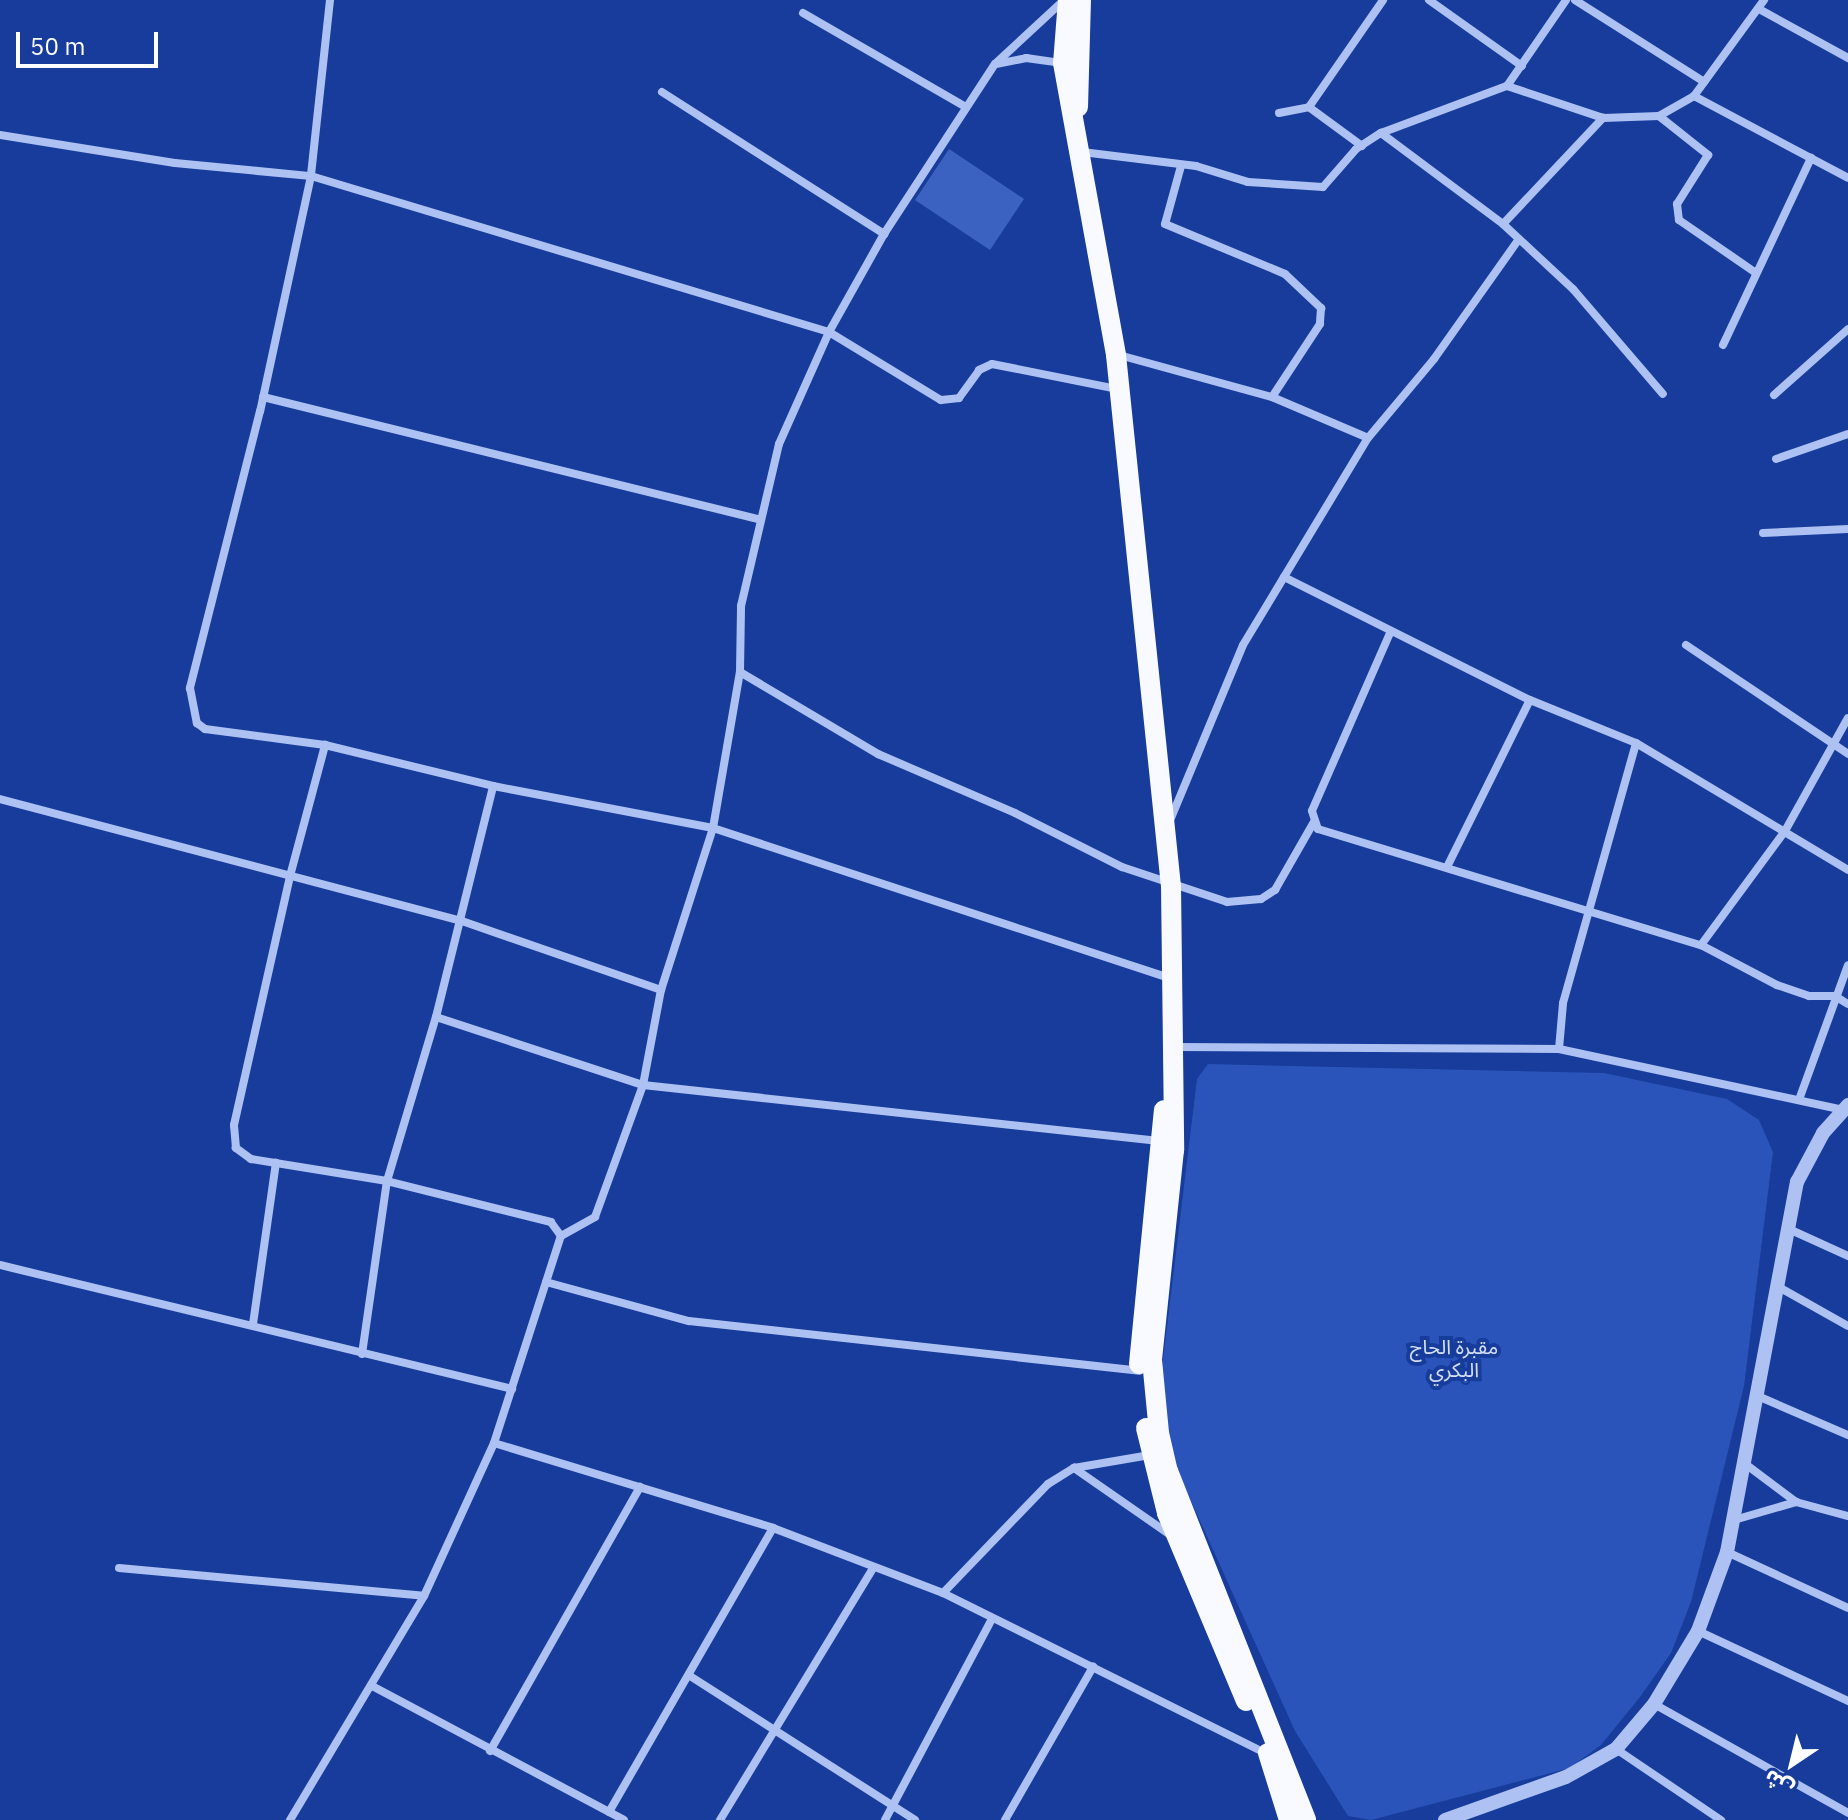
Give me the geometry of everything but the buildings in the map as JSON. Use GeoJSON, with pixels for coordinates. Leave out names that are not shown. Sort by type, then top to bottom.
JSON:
{"type":"FeatureCollection","features":[{"type":"Feature","properties":{"kind":"main road"},"geometry":{"type":"LineString","coordinates":[[1066,0],[1076,151],[1116,355],[1162,841],[1171,886],[1174,1150],[1152,1360],[1159,1433],[1168,1471],[1306,1820]]}},
{"type":"Feature","properties":{"kind":"main road"},"geometry":{"type":"LineString","coordinates":[[1072,64],[1081,0]]}},
{"type":"Feature","properties":{"kind":"main road"},"geometry":{"type":"LineString","coordinates":[[1175,1047],[1159,1141],[1139,1371],[1150,1455],[1178,1540],[1268,1754],[1289,1820]]}},
{"type":"Feature","properties":{"kind":"street"},"geometry":{"type":"LineString","coordinates":[[330,0],[311,176],[263,397],[190,688],[190,705],[205,729],[325,745],[493,786],[713,828],[1173,979]]}},
{"type":"Feature","properties":{"kind":"street"},"geometry":{"type":"LineString","coordinates":[[290,1820],[374,1687],[424,1596],[494,1443],[561,1236],[595,1217],[643,1085],[661,990],[713,828],[740,672],[741,606],[758,519],[779,444],[829,332],[884,234],[966,107],[995,64],[1066,0]]}},
{"type":"Feature","properties":{"kind":"street"},"geometry":{"type":"LineString","coordinates":[[1279,113],[1309,107],[1383,0]]}},
{"type":"Feature","properties":{"kind":"street"},"geometry":{"type":"LineString","coordinates":[[1429,0],[1522,66]]}},
{"type":"Feature","properties":{"kind":"street"},"geometry":{"type":"LineString","coordinates":[[1076,151],[1181,166],[1248,182],[1323,187],[1362,146],[1381,133],[1507,86],[1566,0]]}},
{"type":"Feature","properties":{"kind":"street"},"geometry":{"type":"LineString","coordinates":[[1575,0],[1704,82]]}},
{"type":"Feature","properties":{"kind":"street"},"geometry":{"type":"LineString","coordinates":[[1507,86],[1603,118],[1659,116],[1694,96],[1764,0]]}},
{"type":"Feature","properties":{"kind":"street"},"geometry":{"type":"LineString","coordinates":[[1759,9],[1848,58]]}},
{"type":"Feature","properties":{"kind":"street"},"geometry":{"type":"LineString","coordinates":[[803,13],[966,107]]}},
{"type":"Feature","properties":{"kind":"street"},"geometry":{"type":"LineString","coordinates":[[995,64],[1026,58],[1072,64]]}},
{"type":"Feature","properties":{"kind":"street"},"geometry":{"type":"LineString","coordinates":[[662,92],[884,234]]}},
{"type":"Feature","properties":{"kind":"street"},"geometry":{"type":"LineString","coordinates":[[1694,96],[1848,178]]}},
{"type":"Feature","properties":{"kind":"street"},"geometry":{"type":"LineString","coordinates":[[1309,107],[1362,146]]}},
{"type":"Feature","properties":{"kind":"street"},"geometry":{"type":"LineString","coordinates":[[1659,116],[1708,155],[1677,204],[1679,220],[1756,273]]}},
{"type":"Feature","properties":{"kind":"street"},"geometry":{"type":"LineString","coordinates":[[1503,224],[1603,118]]}},
{"type":"Feature","properties":{"kind":"street"},"geometry":{"type":"LineString","coordinates":[[1381,133],[1503,224],[1573,289],[1663,394]]}},
{"type":"Feature","properties":{"kind":"street"},"geometry":{"type":"LineString","coordinates":[[0,135],[175,163],[311,176],[829,332],[941,400],[959,398],[979,370],[992,364],[1118,390]]}},
{"type":"Feature","properties":{"kind":"street"},"geometry":{"type":"LineString","coordinates":[[1723,345],[1811,158]]}},
{"type":"Feature","properties":{"kind":"street"},"geometry":{"type":"LineString","coordinates":[[1181,166],[1165,224],[1285,274],[1321,308],[1320,324],[1272,397]]}},
{"type":"Feature","properties":{"kind":"street"},"geometry":{"type":"LineString","coordinates":[[1162,841],[1243,645],[1368,438],[1434,359],[1519,239]]}},
{"type":"Feature","properties":{"kind":"street"},"geometry":{"type":"LineString","coordinates":[[1774,395],[1848,329]]}},
{"type":"Feature","properties":{"kind":"street"},"geometry":{"type":"LineString","coordinates":[[1116,355],[1272,397],[1368,438]]}},
{"type":"Feature","properties":{"kind":"street"},"geometry":{"type":"LineString","coordinates":[[263,397],[758,519]]}},
{"type":"Feature","properties":{"kind":"street"},"geometry":{"type":"LineString","coordinates":[[1776,459],[1848,434]]}},
{"type":"Feature","properties":{"kind":"street"},"geometry":{"type":"LineString","coordinates":[[1763,533],[1848,529]]}},
{"type":"Feature","properties":{"kind":"street"},"geometry":{"type":"LineString","coordinates":[[1284,577],[1390,633],[1530,700],[1636,743],[1848,870]]}},
{"type":"Feature","properties":{"kind":"street"},"geometry":{"type":"LineString","coordinates":[[1390,633],[1312,811],[1318,829],[1701,945],[1777,985],[1809,996],[1835,996],[1848,1004]]}},
{"type":"Feature","properties":{"kind":"street"},"geometry":{"type":"LineString","coordinates":[[1686,645],[1848,754]]}},
{"type":"Feature","properties":{"kind":"street"},"geometry":{"type":"LineString","coordinates":[[740,672],[878,754],[1171,886],[1227,902],[1261,899],[1285,878],[1314,822]]}},
{"type":"Feature","properties":{"kind":"street"},"geometry":{"type":"LineString","coordinates":[[1447,867],[1530,700]]}},
{"type":"Feature","properties":{"kind":"street"},"geometry":{"type":"LineString","coordinates":[[1701,945],[1785,831],[1848,718]]}},
{"type":"Feature","properties":{"kind":"street"},"geometry":{"type":"LineString","coordinates":[[1559,1049],[1563,1003],[1592,911],[1636,743]]}},
{"type":"Feature","properties":{"kind":"street"},"geometry":{"type":"LineString","coordinates":[[325,745],[290,876],[233,1140],[241,1155],[387,1181],[551,1222],[561,1236]]}},
{"type":"Feature","properties":{"kind":"street"},"geometry":{"type":"LineString","coordinates":[[362,1354],[387,1181],[436,1017],[493,786]]}},
{"type":"Feature","properties":{"kind":"street"},"geometry":{"type":"LineString","coordinates":[[0,799],[459,920],[661,990]]}},
{"type":"Feature","properties":{"kind":"street"},"geometry":{"type":"LineString","coordinates":[[1800,1097],[1848,965]]}},
{"type":"Feature","properties":{"kind":"street"},"geometry":{"type":"LineString","coordinates":[[436,1017],[643,1085],[1159,1141]]}},
{"type":"Feature","properties":{"kind":"street"},"geometry":{"type":"LineString","coordinates":[[1175,1047],[1559,1049],[1846,1109],[1810,1153],[1797,1182],[1760,1397],[1727,1552],[1698,1631],[1654,1704],[1616,1749],[1566,1777],[1450,1819]]}},
{"type":"Feature","properties":{"kind":"street"},"geometry":{"type":"LineString","coordinates":[[253,1324],[276,1163]]}},
{"type":"Feature","properties":{"kind":"street"},"geometry":{"type":"LineString","coordinates":[[1791,1230],[1848,1256]]}},
{"type":"Feature","properties":{"kind":"street"},"geometry":{"type":"LineString","coordinates":[[0,1265],[512,1389]]}},
{"type":"Feature","properties":{"kind":"street"},"geometry":{"type":"LineString","coordinates":[[546,1282],[689,1321],[1139,1371]]}},
{"type":"Feature","properties":{"kind":"street"},"geometry":{"type":"LineString","coordinates":[[1777,1285],[1848,1326]]}},
{"type":"Feature","properties":{"kind":"street"},"geometry":{"type":"LineString","coordinates":[[1760,1397],[1848,1435]]}},
{"type":"Feature","properties":{"kind":"street"},"geometry":{"type":"LineString","coordinates":[[494,1443],[773,1528],[943,1593],[991,1621],[1093,1667],[1268,1754]]}},
{"type":"Feature","properties":{"kind":"street"},"geometry":{"type":"LineString","coordinates":[[943,1593],[1030,1499],[1074,1468],[1150,1455]]}},
{"type":"Feature","properties":{"kind":"street"},"geometry":{"type":"LineString","coordinates":[[1744,1463],[1796,1502],[1848,1516]]}},
{"type":"Feature","properties":{"kind":"street"},"geometry":{"type":"LineString","coordinates":[[1074,1468],[1178,1540]]}},
{"type":"Feature","properties":{"kind":"street"},"geometry":{"type":"LineString","coordinates":[[490,1751],[640,1487]]}},
{"type":"Feature","properties":{"kind":"street"},"geometry":{"type":"LineString","coordinates":[[1734,1520],[1796,1502]]}},
{"type":"Feature","properties":{"kind":"street"},"geometry":{"type":"LineString","coordinates":[[609,1812],[773,1528]]}},
{"type":"Feature","properties":{"kind":"street"},"geometry":{"type":"LineString","coordinates":[[1727,1552],[1848,1608]]}},
{"type":"Feature","properties":{"kind":"street"},"geometry":{"type":"LineString","coordinates":[[119,1568],[424,1596]]}},
{"type":"Feature","properties":{"kind":"street"},"geometry":{"type":"LineString","coordinates":[[720,1820],[873,1568]]}},
{"type":"Feature","properties":{"kind":"street"},"geometry":{"type":"LineString","coordinates":[[885,1820],[991,1621]]}},
{"type":"Feature","properties":{"kind":"street"},"geometry":{"type":"LineString","coordinates":[[1698,1631],[1848,1701]]}},
{"type":"Feature","properties":{"kind":"street"},"geometry":{"type":"LineString","coordinates":[[1005,1820],[1093,1667]]}},
{"type":"Feature","properties":{"kind":"street"},"geometry":{"type":"LineString","coordinates":[[690,1676],[915,1820]]}},
{"type":"Feature","properties":{"kind":"street"},"geometry":{"type":"LineString","coordinates":[[374,1687],[624,1820]]}},
{"type":"Feature","properties":{"kind":"street"},"geometry":{"type":"LineString","coordinates":[[1654,1704],[1848,1813]]}},
{"type":"Feature","properties":{"kind":"street"},"geometry":{"type":"LineString","coordinates":[[1616,1749],[1721,1820]]}},
{"type":"Feature","properties":{"kind":"green space","name":"مقبرة الحاج البكري"},"geometry":{"type":"Polygon","coordinates":[[[1208,1064],[1604,1073],[1727,1099],[1759,1120],[1773,1152],[1744,1386],[1691,1602],[1671,1653],[1640,1697],[1601,1745],[1570,1768],[1371,1820],[1348,1816],[1295,1731],[1172,1459],[1161,1376],[1197,1079],[1208,1064]]]}}]}
